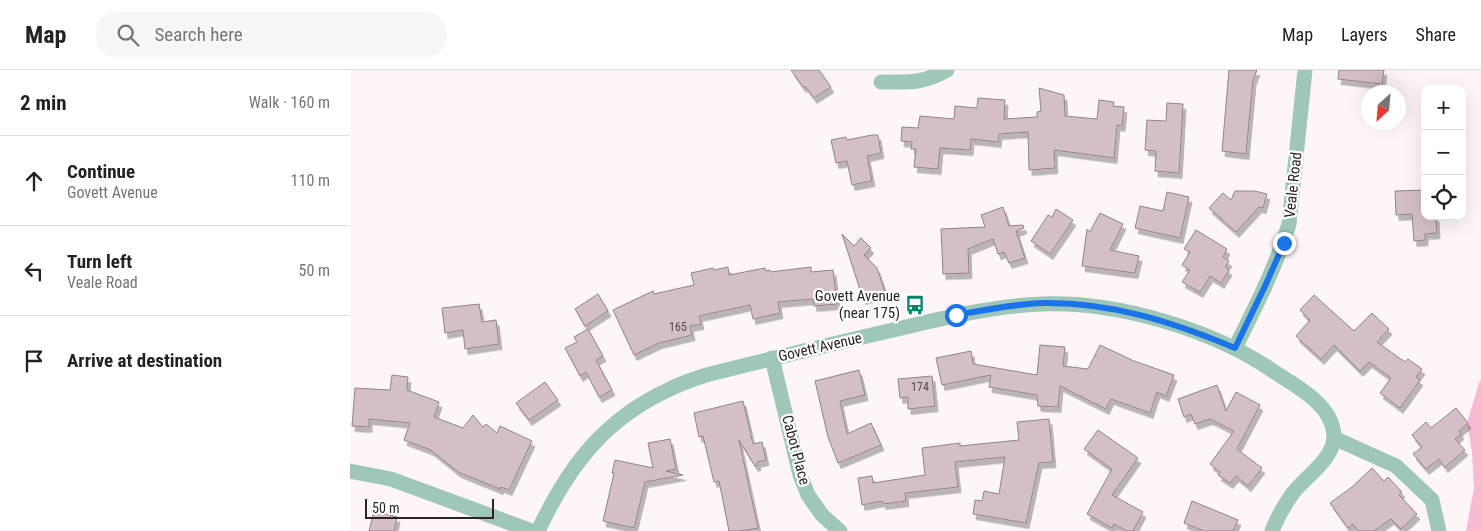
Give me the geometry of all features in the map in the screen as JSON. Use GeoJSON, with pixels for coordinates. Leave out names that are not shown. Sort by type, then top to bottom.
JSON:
{"type":"FeatureCollection","features":[{"type":"Feature","properties":{"kind":"street"},"geometry":{"type":"LineString","coordinates":[[881,82],[917,82],[934,78],[947,70]]}},
{"type":"Feature","properties":{"kind":"street","name":"Veale Road"},"geometry":{"type":"LineString","coordinates":[[1235,348],[1284,243],[1289,224],[1304,70]]}},
{"type":"Feature","properties":{"kind":"street","name":"Govett Avenue"},"geometry":{"type":"LineString","coordinates":[[538,531],[568,475],[590,446],[629,412],[670,388],[706,375],[772,358],[956,315],[1003,307],[1044,303],[1087,306],[1134,312],[1187,328],[1235,348],[1293,384],[1323,409],[1332,422],[1334,438]]}},
{"type":"Feature","properties":{"kind":"street","name":"Cabot Place"},"geometry":{"type":"LineString","coordinates":[[772,358],[800,475],[808,496],[822,515],[840,531]]}},
{"type":"Feature","properties":{"kind":"street"},"geometry":{"type":"LineString","coordinates":[[1272,531],[1293,493],[1323,462],[1331,450],[1334,438],[1396,466],[1432,500],[1439,531]]}},
{"type":"Feature","properties":{"kind":"street"},"geometry":{"type":"LineString","coordinates":[[350,471],[391,479],[532,531]]}},
{"type":"Feature","properties":{"kind":"shaded area"},"geometry":{"type":"Polygon","coordinates":[[[1481,380],[1481,531],[1466,531],[1474,488],[1472,452],[1467,423],[1481,380]]]}},
{"type":"Feature","properties":{"kind":"building"},"geometry":{"type":"Polygon","coordinates":[[[791,70],[819,70],[831,87],[814,98],[805,86],[803,87],[791,70]]]}},
{"type":"Feature","properties":{"kind":"building"},"geometry":{"type":"Polygon","coordinates":[[[1229,70],[1257,70],[1253,80],[1246,154],[1222,151],[1229,70]]]}},
{"type":"Feature","properties":{"kind":"building"},"geometry":{"type":"Polygon","coordinates":[[[1339,70],[1384,70],[1382,84],[1338,79],[1339,70]]]}},
{"type":"Feature","properties":{"kind":"building"},"geometry":{"type":"Polygon","coordinates":[[[1039,88],[1064,95],[1065,116],[1097,119],[1099,100],[1114,102],[1113,106],[1124,107],[1122,126],[1117,125],[1114,158],[1054,150],[1055,168],[1029,170],[1028,132],[999,134],[998,142],[971,139],[970,150],[940,148],[938,169],[914,167],[916,149],[911,149],[912,142],[901,141],[902,127],[918,128],[920,116],[954,119],[955,106],[977,108],[978,98],[1005,100],[1004,119],[1037,117],[1037,112],[1041,111],[1039,88]]]}},
{"type":"Feature","properties":{"kind":"building"},"geometry":{"type":"Polygon","coordinates":[[[1167,103],[1183,104],[1179,173],[1155,171],[1156,151],[1145,150],[1147,120],[1166,121],[1167,103]]]}},
{"type":"Feature","properties":{"kind":"building"},"geometry":{"type":"Polygon","coordinates":[[[878,135],[881,153],[867,156],[872,181],[852,185],[847,161],[836,163],[831,140],[846,137],[847,140],[878,135]]]}},
{"type":"Feature","properties":{"kind":"building"},"geometry":{"type":"Polygon","coordinates":[[[1421,190],[1421,220],[1436,220],[1437,233],[1425,234],[1425,240],[1414,241],[1412,214],[1396,215],[1395,191],[1421,190]]]}},
{"type":"Feature","properties":{"kind":"building"},"geometry":{"type":"Polygon","coordinates":[[[1235,191],[1255,191],[1267,194],[1263,208],[1259,207],[1236,232],[1209,208],[1223,193],[1231,200],[1235,191]]]}},
{"type":"Feature","properties":{"kind":"building"},"geometry":{"type":"Polygon","coordinates":[[[1167,192],[1189,197],[1180,238],[1135,228],[1140,206],[1163,211],[1167,192]]]}},
{"type":"Feature","properties":{"kind":"building"},"geometry":{"type":"Polygon","coordinates":[[[1003,207],[1009,226],[1023,225],[1024,228],[1016,231],[1025,258],[1009,263],[1004,252],[998,254],[993,239],[968,249],[969,273],[943,274],[941,229],[985,227],[981,215],[1003,207]]]}},
{"type":"Feature","properties":{"kind":"building"},"geometry":{"type":"Polygon","coordinates":[[[1056,209],[1073,220],[1050,254],[1031,241],[1048,215],[1052,217],[1056,209]]]}},
{"type":"Feature","properties":{"kind":"building"},"geometry":{"type":"Polygon","coordinates":[[[1100,213],[1123,224],[1110,250],[1139,256],[1135,273],[1082,266],[1087,229],[1090,232],[1100,213]]]}},
{"type":"Feature","properties":{"kind":"building"},"geometry":{"type":"Polygon","coordinates":[[[1196,230],[1227,249],[1223,257],[1229,261],[1225,267],[1229,270],[1221,283],[1210,276],[1200,292],[1182,282],[1190,270],[1182,265],[1190,252],[1184,249],[1196,230]]]}},
{"type":"Feature","properties":{"kind":"building"},"geometry":{"type":"Polygon","coordinates":[[[842,234],[854,246],[861,238],[871,248],[864,255],[877,268],[885,292],[863,299],[842,234]]]}},
{"type":"Feature","properties":{"kind":"building"},"geometry":{"type":"Polygon","coordinates":[[[728,267],[729,275],[765,268],[766,271],[770,270],[770,272],[811,267],[811,272],[833,270],[837,304],[814,306],[813,299],[778,302],[780,313],[753,319],[750,305],[699,316],[701,324],[690,326],[692,335],[659,343],[634,355],[613,310],[653,291],[654,294],[694,285],[691,273],[728,267]]]}},
{"type":"Feature","properties":{"kind":"building"},"geometry":{"type":"Polygon","coordinates":[[[598,294],[608,311],[585,326],[575,309],[598,294]]]}},
{"type":"Feature","properties":{"kind":"building"},"geometry":{"type":"Polygon","coordinates":[[[1314,295],[1354,331],[1372,313],[1389,329],[1377,342],[1405,362],[1408,359],[1422,369],[1416,377],[1420,380],[1400,408],[1380,393],[1391,378],[1369,362],[1360,371],[1334,345],[1321,359],[1296,336],[1310,320],[1300,310],[1314,295]]]}},
{"type":"Feature","properties":{"kind":"building"},"geometry":{"type":"Polygon","coordinates":[[[479,304],[482,322],[496,320],[499,344],[465,349],[463,330],[445,333],[442,308],[479,304]]]}},
{"type":"Feature","properties":{"kind":"building"},"geometry":{"type":"Polygon","coordinates":[[[588,329],[603,356],[596,360],[612,390],[599,397],[586,372],[580,376],[565,348],[577,342],[574,337],[588,329]]]}},
{"type":"Feature","properties":{"kind":"building"},"geometry":{"type":"Polygon","coordinates":[[[1040,345],[1065,347],[1063,366],[1088,369],[1100,345],[1134,361],[1174,375],[1166,396],[1157,392],[1150,413],[1111,399],[1106,409],[1060,386],[1058,407],[1038,406],[1037,395],[989,387],[991,375],[942,385],[936,358],[971,351],[973,364],[1037,375],[1040,345]]]}},
{"type":"Feature","properties":{"kind":"building"},"geometry":{"type":"Polygon","coordinates":[[[859,370],[865,395],[840,401],[847,434],[871,423],[881,445],[838,463],[828,437],[815,381],[859,370]]]}},
{"type":"Feature","properties":{"kind":"building"},"geometry":{"type":"Polygon","coordinates":[[[392,375],[408,377],[407,390],[439,402],[434,417],[463,428],[473,415],[483,427],[486,424],[497,433],[500,426],[532,441],[509,490],[501,487],[500,489],[458,472],[431,450],[404,440],[410,423],[369,419],[369,427],[352,426],[355,388],[390,390],[392,375]]]}},
{"type":"Feature","properties":{"kind":"building"},"geometry":{"type":"Polygon","coordinates":[[[932,376],[935,406],[908,409],[908,397],[900,398],[898,379],[932,376]]]}},
{"type":"Feature","properties":{"kind":"building"},"geometry":{"type":"Polygon","coordinates":[[[545,382],[558,400],[529,420],[516,403],[545,382]]]}},
{"type":"Feature","properties":{"kind":"building"},"geometry":{"type":"Polygon","coordinates":[[[1217,385],[1226,411],[1236,392],[1260,405],[1237,449],[1262,468],[1248,486],[1236,476],[1230,483],[1218,475],[1220,472],[1210,464],[1234,431],[1210,419],[1195,424],[1191,414],[1184,417],[1178,399],[1217,385]]]}},
{"type":"Feature","properties":{"kind":"building"},"geometry":{"type":"Polygon","coordinates":[[[743,401],[753,444],[762,442],[766,460],[757,462],[758,465],[755,466],[739,440],[758,528],[729,531],[719,481],[714,482],[703,436],[699,437],[694,413],[743,401]]]}},
{"type":"Feature","properties":{"kind":"building"},"geometry":{"type":"Polygon","coordinates":[[[1456,408],[1468,423],[1459,431],[1461,434],[1455,439],[1465,450],[1445,467],[1439,459],[1426,469],[1413,454],[1422,447],[1412,435],[1426,422],[1431,428],[1456,408]]]}},
{"type":"Feature","properties":{"kind":"building"},"geometry":{"type":"Polygon","coordinates":[[[1049,419],[1053,462],[1039,463],[1026,523],[973,514],[975,500],[982,501],[984,491],[999,494],[1005,457],[955,462],[958,487],[905,493],[906,501],[883,504],[882,501],[862,505],[858,478],[872,476],[873,483],[925,475],[922,448],[960,443],[960,446],[1019,440],[1017,422],[1049,419]]]}},
{"type":"Feature","properties":{"kind":"building"},"geometry":{"type":"Polygon","coordinates":[[[1098,430],[1138,458],[1112,495],[1143,512],[1133,531],[1127,531],[1114,524],[1112,528],[1087,514],[1112,469],[1084,449],[1098,430]]]}},
{"type":"Feature","properties":{"kind":"building"},"geometry":{"type":"Polygon","coordinates":[[[670,439],[676,469],[666,471],[683,475],[645,482],[634,528],[603,521],[614,473],[612,473],[615,460],[653,468],[648,443],[670,439]]]}},
{"type":"Feature","properties":{"kind":"building"},"geometry":{"type":"Polygon","coordinates":[[[1372,468],[1384,481],[1388,477],[1402,492],[1399,495],[1417,514],[1401,529],[1391,519],[1374,531],[1358,531],[1353,524],[1348,528],[1330,503],[1352,487],[1372,468]]]}},
{"type":"Feature","properties":{"kind":"building"},"geometry":{"type":"Polygon","coordinates":[[[1192,501],[1238,520],[1233,531],[1204,531],[1184,523],[1192,501]]]}},
{"type":"Feature","properties":{"kind":"building"},"geometry":{"type":"Polygon","coordinates":[[[374,511],[397,517],[394,531],[369,531],[374,511]]]}},
{"type":"Feature","properties":{"kind":"place","name":"Govett Avenue (near 175)"},"geometry":{"type":"Point","coordinates":[915,305]}},
{"type":"Feature","properties":{"kind":"route"},"geometry":{"type":"LineString","coordinates":[[956,315],[1003,307],[1044,303],[1087,306],[1134,312],[1187,328],[1235,348],[1284,243]]}}]}
